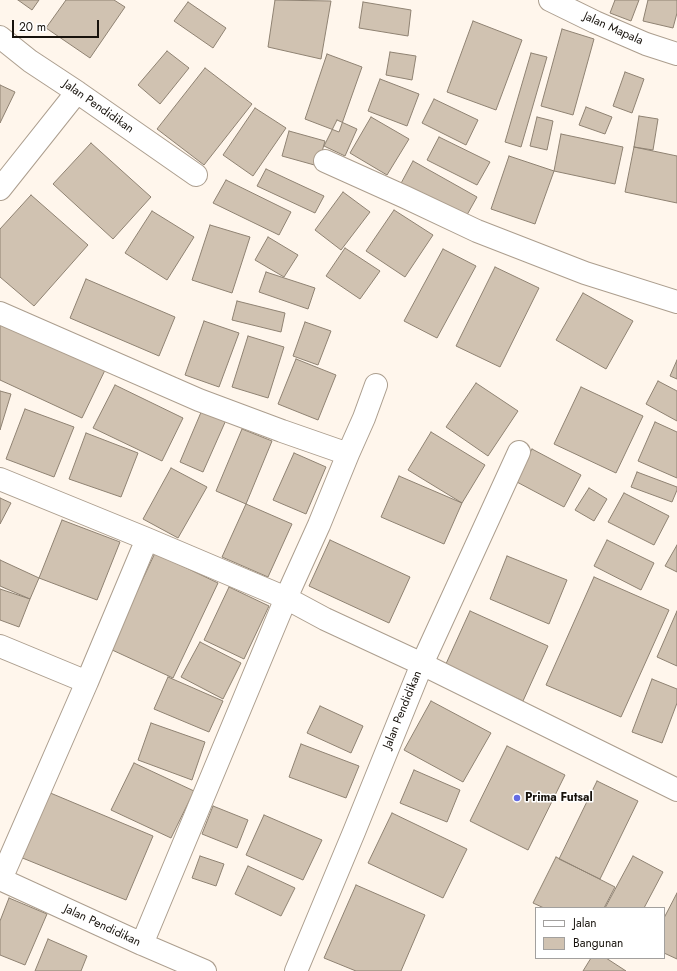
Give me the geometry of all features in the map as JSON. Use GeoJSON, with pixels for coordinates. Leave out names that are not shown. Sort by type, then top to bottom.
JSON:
{"type":"FeatureCollection","features":[{"type":"Feature","properties":{"kind":"street","name":"Jalan Mapala"},"geometry":{"type":"LineString","coordinates":[[550,0],[646,44],[677,54]]}},
{"type":"Feature","properties":{"kind":"street","name":"Jalan Pendidikan"},"geometry":{"type":"LineString","coordinates":[[0,37],[30,61],[196,175]]}},
{"type":"Feature","properties":{"kind":"street"},"geometry":{"type":"LineString","coordinates":[[0,189],[77,92]]}},
{"type":"Feature","properties":{"kind":"street"},"geometry":{"type":"LineString","coordinates":[[326,161],[477,231],[585,273],[677,302]]}},
{"type":"Feature","properties":{"kind":"street"},"geometry":{"type":"LineString","coordinates":[[0,313],[198,400],[348,454]]}},
{"type":"Feature","properties":{"kind":"street"},"geometry":{"type":"LineString","coordinates":[[142,944],[286,598],[319,525],[364,418],[376,385]]}},
{"type":"Feature","properties":{"kind":"street","name":"Jalan Pendidikan"},"geometry":{"type":"LineString","coordinates":[[296,971],[422,664],[518,452]]}},
{"type":"Feature","properties":{"kind":"street"},"geometry":{"type":"LineString","coordinates":[[0,479],[286,598],[325,619],[422,664],[677,790]]}},
{"type":"Feature","properties":{"kind":"street"},"geometry":{"type":"LineString","coordinates":[[0,879],[87,682],[147,539]]}},
{"type":"Feature","properties":{"kind":"street"},"geometry":{"type":"LineString","coordinates":[[0,646],[87,682]]}},
{"type":"Feature","properties":{"kind":"street","name":"Jalan Pendidikan"},"geometry":{"type":"LineString","coordinates":[[0,879],[142,944],[206,971]]}},
{"type":"Feature","properties":{"kind":"building"},"geometry":{"type":"Polygon","coordinates":[[[18,0],[39,0],[32,10],[18,0]]]}},
{"type":"Feature","properties":{"kind":"building"},"geometry":{"type":"Polygon","coordinates":[[[66,0],[114,0],[125,7],[90,58],[46,28],[66,0]]]}},
{"type":"Feature","properties":{"kind":"building"},"geometry":{"type":"Polygon","coordinates":[[[275,0],[331,1],[321,59],[268,47],[275,0]]]}},
{"type":"Feature","properties":{"kind":"building"},"geometry":{"type":"Polygon","coordinates":[[[615,0],[639,0],[631,21],[610,13],[615,0]]]}},
{"type":"Feature","properties":{"kind":"building"},"geometry":{"type":"Polygon","coordinates":[[[648,0],[677,0],[677,13],[673,28],[643,21],[648,0]]]}},
{"type":"Feature","properties":{"kind":"building"},"geometry":{"type":"Polygon","coordinates":[[[188,2],[226,28],[213,48],[174,21],[188,2]]]}},
{"type":"Feature","properties":{"kind":"building"},"geometry":{"type":"Polygon","coordinates":[[[363,2],[411,10],[408,36],[359,28],[363,2]]]}},
{"type":"Feature","properties":{"kind":"building"},"geometry":{"type":"Polygon","coordinates":[[[473,21],[522,40],[496,110],[447,92],[473,21]]]}},
{"type":"Feature","properties":{"kind":"building"},"geometry":{"type":"Polygon","coordinates":[[[562,29],[594,39],[573,115],[541,106],[562,29]]]}},
{"type":"Feature","properties":{"kind":"building"},"geometry":{"type":"Polygon","coordinates":[[[167,51],[189,68],[160,104],[138,85],[167,51]]]}},
{"type":"Feature","properties":{"kind":"building"},"geometry":{"type":"Polygon","coordinates":[[[390,52],[416,56],[412,80],[386,75],[390,52]]]}},
{"type":"Feature","properties":{"kind":"building"},"geometry":{"type":"Polygon","coordinates":[[[531,53],[547,57],[521,147],[505,142],[531,53]]]}},
{"type":"Feature","properties":{"kind":"building"},"geometry":{"type":"Polygon","coordinates":[[[327,54],[362,67],[339,132],[305,119],[327,54]]]}},
{"type":"Feature","properties":{"kind":"building"},"geometry":{"type":"Polygon","coordinates":[[[205,68],[252,104],[204,165],[157,129],[205,68]]]}},
{"type":"Feature","properties":{"kind":"building"},"geometry":{"type":"Polygon","coordinates":[[[625,72],[644,79],[632,113],[613,106],[625,72]]]}},
{"type":"Feature","properties":{"kind":"building"},"geometry":{"type":"Polygon","coordinates":[[[380,79],[419,94],[407,126],[368,111],[380,79]]]}},
{"type":"Feature","properties":{"kind":"building"},"geometry":{"type":"Polygon","coordinates":[[[0,85],[15,92],[0,123],[0,85]]]}},
{"type":"Feature","properties":{"kind":"building"},"geometry":{"type":"Polygon","coordinates":[[[434,99],[478,120],[466,145],[422,123],[434,99]]]}},
{"type":"Feature","properties":{"kind":"building"},"geometry":{"type":"Polygon","coordinates":[[[586,107],[612,117],[605,134],[579,125],[586,107]]]}},
{"type":"Feature","properties":{"kind":"building"},"geometry":{"type":"Polygon","coordinates":[[[255,108],[286,128],[253,176],[223,155],[255,108]]]}},
{"type":"Feature","properties":{"kind":"building"},"geometry":{"type":"Polygon","coordinates":[[[639,116],[658,119],[653,150],[634,147],[639,116]]]}},
{"type":"Feature","properties":{"kind":"building"},"geometry":{"type":"Polygon","coordinates":[[[371,117],[409,139],[387,175],[350,153],[371,117]]]}},
{"type":"Feature","properties":{"kind":"building"},"geometry":{"type":"Polygon","coordinates":[[[537,117],[553,121],[547,150],[530,146],[537,117]]]}},
{"type":"Feature","properties":{"kind":"building"},"geometry":{"type":"Polygon","coordinates":[[[337,120],[357,129],[345,156],[324,146],[337,120]]]}},
{"type":"Feature","properties":{"kind":"building"},"geometry":{"type":"Polygon","coordinates":[[[289,131],[325,141],[318,166],[282,156],[289,131]]]}},
{"type":"Feature","properties":{"kind":"building"},"geometry":{"type":"Polygon","coordinates":[[[561,134],[623,147],[615,184],[554,171],[561,134]]]}},
{"type":"Feature","properties":{"kind":"building"},"geometry":{"type":"Polygon","coordinates":[[[439,137],[490,162],[477,185],[427,160],[439,137]]]}},
{"type":"Feature","properties":{"kind":"building"},"geometry":{"type":"Polygon","coordinates":[[[91,143],[151,197],[113,239],[53,184],[91,143]]]}},
{"type":"Feature","properties":{"kind":"building"},"geometry":{"type":"Polygon","coordinates":[[[634,147],[677,156],[677,203],[625,192],[634,147]]]}},
{"type":"Feature","properties":{"kind":"building"},"geometry":{"type":"Polygon","coordinates":[[[509,156],[554,171],[535,224],[491,209],[509,156]]]}},
{"type":"Feature","properties":{"kind":"building"},"geometry":{"type":"Polygon","coordinates":[[[413,161],[477,197],[463,222],[399,187],[413,161]]]}},
{"type":"Feature","properties":{"kind":"building"},"geometry":{"type":"Polygon","coordinates":[[[266,169],[324,196],[315,213],[257,186],[266,169]]]}},
{"type":"Feature","properties":{"kind":"building"},"geometry":{"type":"Polygon","coordinates":[[[226,180],[291,212],[279,235],[213,203],[226,180]]]}},
{"type":"Feature","properties":{"kind":"building"},"geometry":{"type":"Polygon","coordinates":[[[343,192],[370,212],[341,250],[315,230],[343,192]]]}},
{"type":"Feature","properties":{"kind":"building"},"geometry":{"type":"Polygon","coordinates":[[[31,195],[88,245],[34,306],[0,277],[0,229],[31,195]]]}},
{"type":"Feature","properties":{"kind":"building"},"geometry":{"type":"Polygon","coordinates":[[[394,210],[433,235],[405,277],[366,251],[394,210]]]}},
{"type":"Feature","properties":{"kind":"building"},"geometry":{"type":"Polygon","coordinates":[[[152,211],[194,237],[167,280],[125,253],[152,211]]]}},
{"type":"Feature","properties":{"kind":"building"},"geometry":{"type":"Polygon","coordinates":[[[210,225],[250,237],[232,293],[192,280],[210,225]]]}},
{"type":"Feature","properties":{"kind":"building"},"geometry":{"type":"Polygon","coordinates":[[[268,237],[298,255],[284,277],[255,260],[268,237]]]}},
{"type":"Feature","properties":{"kind":"building"},"geometry":{"type":"Polygon","coordinates":[[[345,248],[380,271],[360,299],[326,276],[345,248]]]}},
{"type":"Feature","properties":{"kind":"building"},"geometry":{"type":"Polygon","coordinates":[[[443,249],[476,266],[437,338],[404,321],[443,249]]]}},
{"type":"Feature","properties":{"kind":"building"},"geometry":{"type":"Polygon","coordinates":[[[495,267],[539,288],[500,367],[456,346],[495,267]]]}},
{"type":"Feature","properties":{"kind":"building"},"geometry":{"type":"Polygon","coordinates":[[[266,272],[315,288],[308,309],[259,292],[266,272]]]}},
{"type":"Feature","properties":{"kind":"building"},"geometry":{"type":"Polygon","coordinates":[[[86,279],[175,317],[159,356],[70,318],[86,279]]]}},
{"type":"Feature","properties":{"kind":"building"},"geometry":{"type":"Polygon","coordinates":[[[583,293],[633,321],[606,369],[556,340],[583,293]]]}},
{"type":"Feature","properties":{"kind":"building"},"geometry":{"type":"Polygon","coordinates":[[[237,301],[285,313],[281,332],[232,320],[237,301]]]}},
{"type":"Feature","properties":{"kind":"building"},"geometry":{"type":"Polygon","coordinates":[[[0,318],[106,368],[82,418],[0,380],[0,318]]]}},
{"type":"Feature","properties":{"kind":"building"},"geometry":{"type":"Polygon","coordinates":[[[204,321],[239,333],[219,387],[185,375],[204,321]]]}},
{"type":"Feature","properties":{"kind":"building"},"geometry":{"type":"Polygon","coordinates":[[[305,322],[331,331],[318,365],[293,356],[305,322]]]}},
{"type":"Feature","properties":{"kind":"building"},"geometry":{"type":"Polygon","coordinates":[[[248,336],[284,347],[268,398],[232,387],[248,336]]]}},
{"type":"Feature","properties":{"kind":"building"},"geometry":{"type":"Polygon","coordinates":[[[296,359],[336,375],[318,420],[278,404],[296,359]]]}},
{"type":"Feature","properties":{"kind":"building"},"geometry":{"type":"Polygon","coordinates":[[[677,360],[677,379],[670,376],[677,360]]]}},
{"type":"Feature","properties":{"kind":"building"},"geometry":{"type":"Polygon","coordinates":[[[658,381],[677,391],[677,421],[646,404],[658,381]]]}},
{"type":"Feature","properties":{"kind":"building"},"geometry":{"type":"Polygon","coordinates":[[[476,383],[518,411],[488,456],[446,427],[476,383]]]}},
{"type":"Feature","properties":{"kind":"building"},"geometry":{"type":"Polygon","coordinates":[[[115,385],[183,418],[162,461],[93,428],[115,385]]]}},
{"type":"Feature","properties":{"kind":"building"},"geometry":{"type":"Polygon","coordinates":[[[581,387],[643,416],[616,473],[554,444],[581,387]]]}},
{"type":"Feature","properties":{"kind":"building"},"geometry":{"type":"Polygon","coordinates":[[[0,391],[11,394],[0,430],[0,391]]]}},
{"type":"Feature","properties":{"kind":"building"},"geometry":{"type":"Polygon","coordinates":[[[25,409],[74,427],[54,477],[6,459],[25,409]]]}},
{"type":"Feature","properties":{"kind":"building"},"geometry":{"type":"Polygon","coordinates":[[[202,410],[226,420],[203,472],[180,462],[202,410]]]}},
{"type":"Feature","properties":{"kind":"building"},"geometry":{"type":"Polygon","coordinates":[[[655,422],[677,432],[677,478],[638,461],[655,422]]]}},
{"type":"Feature","properties":{"kind":"building"},"geometry":{"type":"Polygon","coordinates":[[[242,429],[272,441],[246,504],[216,491],[242,429]]]}},
{"type":"Feature","properties":{"kind":"building"},"geometry":{"type":"Polygon","coordinates":[[[431,432],[485,465],[462,503],[408,470],[431,432]]]}},
{"type":"Feature","properties":{"kind":"building"},"geometry":{"type":"Polygon","coordinates":[[[86,433],[138,453],[121,497],[69,479],[86,433]]]}},
{"type":"Feature","properties":{"kind":"building"},"geometry":{"type":"Polygon","coordinates":[[[532,449],[581,475],[564,507],[515,481],[532,449]]]}},
{"type":"Feature","properties":{"kind":"building"},"geometry":{"type":"Polygon","coordinates":[[[294,453],[326,467],[306,514],[273,500],[294,453]]]}},
{"type":"Feature","properties":{"kind":"building"},"geometry":{"type":"Polygon","coordinates":[[[171,468],[207,487],[178,538],[143,519],[171,468]]]}},
{"type":"Feature","properties":{"kind":"building"},"geometry":{"type":"Polygon","coordinates":[[[637,472],[677,487],[672,502],[631,487],[637,472]]]}},
{"type":"Feature","properties":{"kind":"building"},"geometry":{"type":"Polygon","coordinates":[[[399,476],[462,503],[444,544],[381,517],[399,476]]]}},
{"type":"Feature","properties":{"kind":"building"},"geometry":{"type":"Polygon","coordinates":[[[589,488],[607,499],[594,521],[575,510],[589,488]]]}},
{"type":"Feature","properties":{"kind":"building"},"geometry":{"type":"Polygon","coordinates":[[[624,493],[669,516],[654,545],[608,522],[624,493]]]}},
{"type":"Feature","properties":{"kind":"building"},"geometry":{"type":"Polygon","coordinates":[[[0,498],[11,503],[0,524],[0,498]]]}},
{"type":"Feature","properties":{"kind":"building"},"geometry":{"type":"Polygon","coordinates":[[[246,504],[292,524],[268,577],[222,557],[246,504]]]}},
{"type":"Feature","properties":{"kind":"building"},"geometry":{"type":"Polygon","coordinates":[[[62,520],[120,542],[97,600],[39,578],[62,520]]]}},
{"type":"Feature","properties":{"kind":"building"},"geometry":{"type":"Polygon","coordinates":[[[330,540],[410,577],[389,623],[309,586],[330,540]]]}},
{"type":"Feature","properties":{"kind":"building"},"geometry":{"type":"Polygon","coordinates":[[[607,540],[654,563],[641,590],[594,566],[607,540]]]}},
{"type":"Feature","properties":{"kind":"building"},"geometry":{"type":"Polygon","coordinates":[[[677,545],[677,572],[665,566],[677,545]]]}},
{"type":"Feature","properties":{"kind":"building"},"geometry":{"type":"Polygon","coordinates":[[[155,553],[218,583],[173,678],[110,649],[155,553]]]}},
{"type":"Feature","properties":{"kind":"building"},"geometry":{"type":"Polygon","coordinates":[[[507,556],[567,580],[549,624],[490,599],[507,556]]]}},
{"type":"Feature","properties":{"kind":"building"},"geometry":{"type":"Polygon","coordinates":[[[0,560],[39,578],[30,599],[0,586],[0,560]]]}},
{"type":"Feature","properties":{"kind":"building"},"geometry":{"type":"Polygon","coordinates":[[[594,577],[669,610],[621,717],[546,685],[594,577]]]}},
{"type":"Feature","properties":{"kind":"building"},"geometry":{"type":"Polygon","coordinates":[[[229,587],[269,606],[244,659],[204,640],[229,587]]]}},
{"type":"Feature","properties":{"kind":"building"},"geometry":{"type":"Polygon","coordinates":[[[0,589],[30,599],[19,627],[0,620],[0,589]]]}},
{"type":"Feature","properties":{"kind":"building"},"geometry":{"type":"Polygon","coordinates":[[[470,611],[548,646],[523,701],[445,666],[470,611]]]}},
{"type":"Feature","properties":{"kind":"building"},"geometry":{"type":"Polygon","coordinates":[[[677,611],[677,666],[657,657],[677,611]]]}},
{"type":"Feature","properties":{"kind":"building"},"geometry":{"type":"Polygon","coordinates":[[[200,642],[241,663],[223,699],[181,677],[200,642]]]}},
{"type":"Feature","properties":{"kind":"building"},"geometry":{"type":"Polygon","coordinates":[[[168,677],[223,701],[209,732],[154,709],[168,677]]]}},
{"type":"Feature","properties":{"kind":"building"},"geometry":{"type":"Polygon","coordinates":[[[652,679],[677,689],[677,703],[662,743],[632,732],[652,679]]]}},
{"type":"Feature","properties":{"kind":"building"},"geometry":{"type":"Polygon","coordinates":[[[431,701],[491,733],[463,782],[404,750],[431,701]]]}},
{"type":"Feature","properties":{"kind":"building"},"geometry":{"type":"Polygon","coordinates":[[[320,706],[363,726],[351,753],[307,733],[320,706]]]}},
{"type":"Feature","properties":{"kind":"building"},"geometry":{"type":"Polygon","coordinates":[[[151,723],[205,742],[192,780],[138,760],[151,723]]]}},
{"type":"Feature","properties":{"kind":"building"},"geometry":{"type":"Polygon","coordinates":[[[301,744],[359,766],[346,798],[289,777],[301,744]]]}},
{"type":"Feature","properties":{"kind":"building","name":"Prima Futsal"},"geometry":{"type":"Polygon","coordinates":[[[507,746],[565,775],[528,850],[470,821],[507,746]]]}},
{"type":"Feature","properties":{"kind":"building"},"geometry":{"type":"Polygon","coordinates":[[[134,763],[194,791],[171,838],[111,810],[134,763]]]}},
{"type":"Feature","properties":{"kind":"building"},"geometry":{"type":"Polygon","coordinates":[[[414,770],[460,790],[447,822],[400,803],[414,770]]]}},
{"type":"Feature","properties":{"kind":"building"},"geometry":{"type":"Polygon","coordinates":[[[597,781],[638,801],[600,879],[559,859],[597,781]]]}},
{"type":"Feature","properties":{"kind":"building"},"geometry":{"type":"Polygon","coordinates":[[[48,792],[153,836],[126,900],[20,857],[48,792]]]}},
{"type":"Feature","properties":{"kind":"building"},"geometry":{"type":"Polygon","coordinates":[[[213,806],[248,820],[237,848],[202,834],[213,806]]]}},
{"type":"Feature","properties":{"kind":"building"},"geometry":{"type":"Polygon","coordinates":[[[392,813],[467,849],[443,898],[368,863],[392,813]]]}},
{"type":"Feature","properties":{"kind":"building"},"geometry":{"type":"Polygon","coordinates":[[[264,815],[322,840],[303,880],[246,855],[264,815]]]}},
{"type":"Feature","properties":{"kind":"building"},"geometry":{"type":"Polygon","coordinates":[[[200,856],[224,864],[216,886],[192,878],[200,856]]]}},
{"type":"Feature","properties":{"kind":"building"},"geometry":{"type":"Polygon","coordinates":[[[633,856],[663,872],[645,907],[606,907],[633,856]]]}},
{"type":"Feature","properties":{"kind":"building"},"geometry":{"type":"Polygon","coordinates":[[[556,857],[615,887],[605,907],[542,907],[533,903],[556,857]]]}},
{"type":"Feature","properties":{"kind":"building"},"geometry":{"type":"Polygon","coordinates":[[[248,866],[295,888],[281,916],[235,894],[248,866]]]}},
{"type":"Feature","properties":{"kind":"building"},"geometry":{"type":"Polygon","coordinates":[[[356,885],[425,915],[401,971],[356,971],[324,958],[356,885]]]}},
{"type":"Feature","properties":{"kind":"building"},"geometry":{"type":"Polygon","coordinates":[[[677,893],[677,959],[665,953],[665,916],[677,893]]]}},
{"type":"Feature","properties":{"kind":"building"},"geometry":{"type":"Polygon","coordinates":[[[9,898],[47,914],[25,965],[0,955],[0,921],[9,898]]]}},
{"type":"Feature","properties":{"kind":"building"},"geometry":{"type":"Polygon","coordinates":[[[48,939],[87,956],[81,971],[35,971],[48,939]]]}},
{"type":"Feature","properties":{"kind":"building"},"geometry":{"type":"Polygon","coordinates":[[[590,959],[608,959],[626,971],[583,971],[590,959]]]}},
{"type":"Feature","properties":{"kind":"place","name":"Prima Futsal"},"geometry":{"type":"Point","coordinates":[517,798]}}]}
